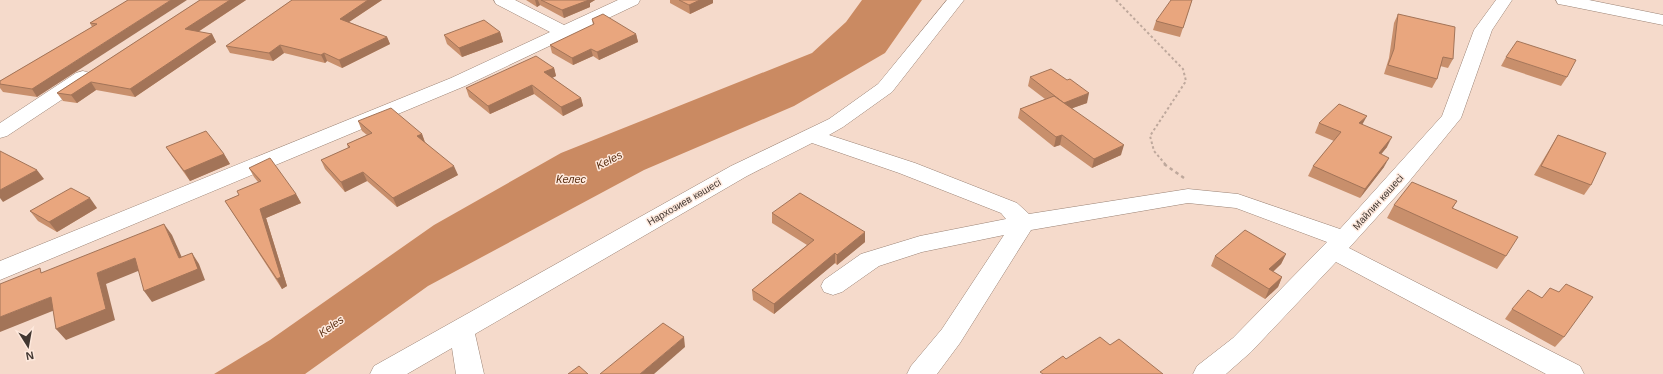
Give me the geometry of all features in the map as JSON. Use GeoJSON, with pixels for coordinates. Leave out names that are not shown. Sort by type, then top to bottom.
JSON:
{"type":"FeatureCollection","features":[{"type":"Feature","properties":{"kind":"street"},"geometry":{"type":"LineString","coordinates":[[502,0],[564,32]]}},
{"type":"Feature","properties":{"kind":"street"},"geometry":{"type":"LineString","coordinates":[[0,271],[451,85],[632,0]]}},
{"type":"Feature","properties":{"kind":"street","name":"Нархозиев көшесі"},"geometry":{"type":"LineString","coordinates":[[384,374],[739,171],[836,123],[885,88],[956,0]]}},
{"type":"Feature","properties":{"kind":"street","name":"Майлин көшесі"},"geometry":{"type":"LineString","coordinates":[[1207,374],[1242,345],[1338,245],[1399,179],[1451,118],[1483,30],[1504,0]]}},
{"type":"Feature","properties":{"kind":"street"},"geometry":{"type":"LineString","coordinates":[[1564,0],[1663,20]]}},
{"type":"Feature","properties":{"kind":"street"},"geometry":{"type":"LineString","coordinates":[[0,132],[97,68]]}},
{"type":"Feature","properties":{"kind":"street"},"geometry":{"type":"LineString","coordinates":[[812,136],[907,168],[1009,208],[1024,223]]}},
{"type":"Feature","properties":{"kind":"street"},"geometry":{"type":"LineString","coordinates":[[833,286],[870,260],[920,244],[1024,223],[1188,196],[1213,197],[1238,201],[1291,219],[1570,374]]}},
{"type":"Feature","properties":{"kind":"street"},"geometry":{"type":"LineString","coordinates":[[921,374],[951,336],[1024,223]]}},
{"type":"Feature","properties":{"kind":"street"},"geometry":{"type":"LineString","coordinates":[[461,329],[470,374]]}},
{"type":"Feature","properties":{"kind":"path"},"geometry":{"type":"LineString","coordinates":[[1116,0],[1183,70],[1186,81],[1150,136],[1152,149],[1161,162],[1213,197]]}},
{"type":"Feature","properties":{"kind":"water","name":"Келес"},"geometry":{"type":"Polygon","coordinates":[[[862,0],[922,0],[885,53],[794,106],[644,170],[428,286],[305,374],[214,374],[270,340],[434,225],[561,153],[812,53],[846,22],[862,0]]]}},
{"type":"Feature","properties":{"kind":"building"},"geometry":{"type":"Polygon","coordinates":[[[128,0],[171,0],[32,89],[0,84],[0,81],[97,24],[90,23],[128,0]]]}},
{"type":"Feature","properties":{"kind":"building"},"geometry":{"type":"Polygon","coordinates":[[[200,0],[230,0],[185,29],[212,34],[130,89],[91,82],[71,95],[57,93],[200,0]]]}},
{"type":"Feature","properties":{"kind":"building"},"geometry":{"type":"Polygon","coordinates":[[[292,0],[368,0],[340,19],[387,37],[339,60],[324,53],[321,55],[280,45],[269,53],[226,46],[292,0]]]}},
{"type":"Feature","properties":{"kind":"building"},"geometry":{"type":"Polygon","coordinates":[[[541,0],[589,0],[562,10],[541,0]]]}},
{"type":"Feature","properties":{"kind":"building"},"geometry":{"type":"Polygon","coordinates":[[[679,0],[700,0],[689,5],[679,0]]]}},
{"type":"Feature","properties":{"kind":"building"},"geometry":{"type":"Polygon","coordinates":[[[1171,0],[1192,0],[1183,28],[1156,21],[1171,0]]]}},
{"type":"Feature","properties":{"kind":"building"},"geometry":{"type":"Polygon","coordinates":[[[603,14],[636,34],[597,52],[591,49],[572,58],[550,45],[594,24],[592,19],[603,14]]]}},
{"type":"Feature","properties":{"kind":"building"},"geometry":{"type":"Polygon","coordinates":[[[1398,14],[1455,27],[1453,59],[1443,57],[1437,79],[1388,65],[1394,49],[1398,14]]]}},
{"type":"Feature","properties":{"kind":"building"},"geometry":{"type":"Polygon","coordinates":[[[484,20],[500,32],[459,48],[444,35],[484,20]]]}},
{"type":"Feature","properties":{"kind":"building"},"geometry":{"type":"Polygon","coordinates":[[[1517,41],[1576,60],[1567,77],[1506,57],[1517,41]]]}},
{"type":"Feature","properties":{"kind":"building"},"geometry":{"type":"Polygon","coordinates":[[[536,56],[554,68],[544,72],[581,98],[561,107],[532,85],[488,106],[466,88],[536,56]]]}},
{"type":"Feature","properties":{"kind":"building"},"geometry":{"type":"Polygon","coordinates":[[[1051,69],[1067,80],[1070,79],[1089,93],[1064,103],[1030,77],[1051,69]]]}},
{"type":"Feature","properties":{"kind":"building"},"geometry":{"type":"Polygon","coordinates":[[[1054,96],[1124,145],[1094,159],[1062,135],[1056,137],[1020,109],[1054,96]]]}},
{"type":"Feature","properties":{"kind":"building"},"geometry":{"type":"Polygon","coordinates":[[[1339,104],[1367,116],[1359,123],[1392,137],[1379,153],[1389,158],[1365,189],[1313,166],[1341,132],[1319,123],[1339,104]]]}},
{"type":"Feature","properties":{"kind":"building"},"geometry":{"type":"Polygon","coordinates":[[[391,108],[422,134],[417,136],[454,166],[393,198],[363,172],[341,182],[321,160],[350,147],[347,144],[372,133],[358,121],[391,108]]]}},
{"type":"Feature","properties":{"kind":"building"},"geometry":{"type":"Polygon","coordinates":[[[206,131],[224,154],[184,171],[166,147],[206,131]]]}},
{"type":"Feature","properties":{"kind":"building"},"geometry":{"type":"Polygon","coordinates":[[[1558,135],[1606,153],[1591,185],[1541,166],[1558,135]]]}},
{"type":"Feature","properties":{"kind":"building"},"geometry":{"type":"Polygon","coordinates":[[[0,151],[37,170],[0,190],[0,151]]]}},
{"type":"Feature","properties":{"kind":"building"},"geometry":{"type":"Polygon","coordinates":[[[270,158],[296,194],[260,209],[281,277],[277,279],[225,201],[239,195],[237,191],[261,181],[249,168],[270,158]]]}},
{"type":"Feature","properties":{"kind":"building"},"geometry":{"type":"Polygon","coordinates":[[[1412,182],[1457,201],[1452,208],[1518,237],[1506,256],[1394,205],[1412,182]]]}},
{"type":"Feature","properties":{"kind":"building"},"geometry":{"type":"Polygon","coordinates":[[[71,188],[90,198],[49,222],[30,211],[71,188]]]}},
{"type":"Feature","properties":{"kind":"building"},"geometry":{"type":"Polygon","coordinates":[[[800,193],[865,232],[837,255],[835,253],[774,304],[752,290],[814,240],[772,213],[800,193]]]}},
{"type":"Feature","properties":{"kind":"building"},"geometry":{"type":"Polygon","coordinates":[[[164,224],[179,258],[192,253],[198,269],[144,291],[135,258],[97,273],[106,309],[56,329],[51,297],[0,317],[0,284],[40,268],[41,273],[164,224]]]}},
{"type":"Feature","properties":{"kind":"building"},"geometry":{"type":"Polygon","coordinates":[[[1245,230],[1286,254],[1269,269],[1282,277],[1269,289],[1215,256],[1245,230]]]}},
{"type":"Feature","properties":{"kind":"building"},"geometry":{"type":"Polygon","coordinates":[[[1566,284],[1593,297],[1564,337],[1512,309],[1528,290],[1542,298],[1550,288],[1559,292],[1566,284]]]}},
{"type":"Feature","properties":{"kind":"building"},"geometry":{"type":"Polygon","coordinates":[[[663,323],[684,337],[640,374],[600,374],[663,323]]]}},
{"type":"Feature","properties":{"kind":"building"},"geometry":{"type":"Polygon","coordinates":[[[1100,337],[1110,345],[1119,339],[1163,374],[1043,374],[1040,372],[1063,356],[1066,359],[1100,337]]]}},
{"type":"Feature","properties":{"kind":"building"},"geometry":{"type":"Polygon","coordinates":[[[579,366],[588,374],[568,374],[579,366]]]}},
{"type":"Feature","properties":{"kind":"water label","name":"Keles"},"geometry":{"type":"Point","coordinates":[609,160]}},
{"type":"Feature","properties":{"kind":"water label","name":"Keles"},"geometry":{"type":"Point","coordinates":[331,326]}}]}
